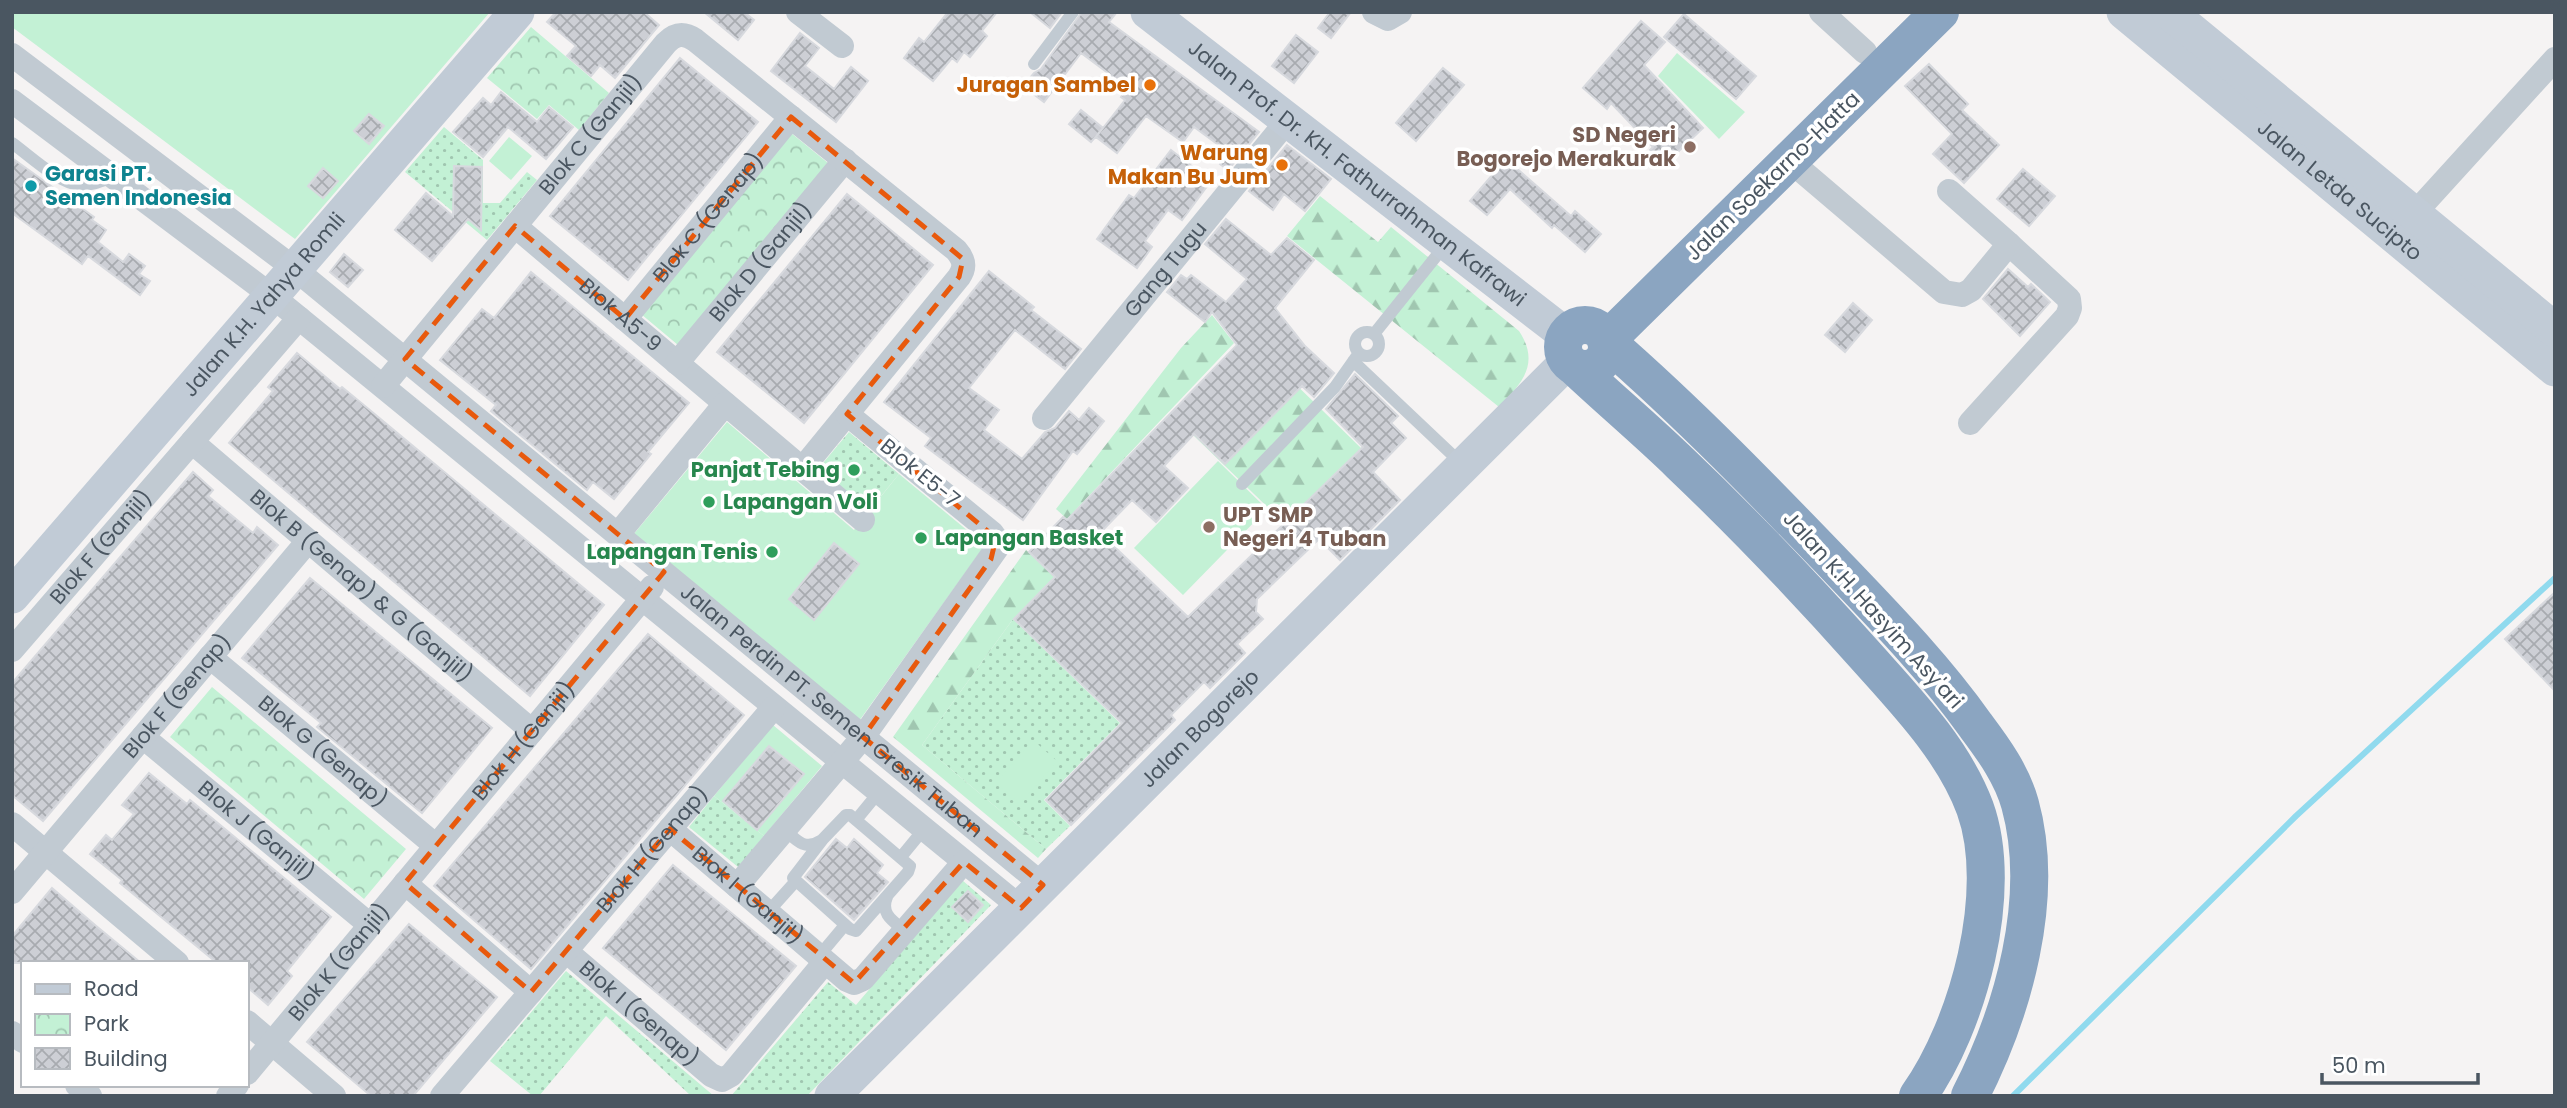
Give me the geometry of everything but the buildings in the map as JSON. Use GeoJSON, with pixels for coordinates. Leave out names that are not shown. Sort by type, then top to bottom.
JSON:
{"type":"FeatureCollection","features":[{"type":"Feature","properties":{"kind":"highway","name":"Jalan Soekarno-Hatta"},"geometry":{"type":"LineString","coordinates":[[1771,166],[1865,52],[1906,12]]}},
{"type":"Feature","properties":{"kind":"highway","name":"Jalan Soekarno-Hatta"},"geometry":{"type":"LineString","coordinates":[[1580,345],[1940,12]]}},
{"type":"Feature","properties":{"kind":"highway","name":"Jalan K.H. Hasyim Asy'ari"},"geometry":{"type":"LineString","coordinates":[[1580,345],[1679,461],[1754,535],[1895,689],[1940,746],[1965,785],[1975,807],[1983,840],[1986,874],[1973,967],[1951,1033],[1917,1096]]}},
{"type":"Feature","properties":{"kind":"highway","name":"Jalan K.H. Hasyim Asy'ari"},"geometry":{"type":"LineString","coordinates":[[1580,345],[1698,424],[1897,629],[1961,705],[2005,769],[2020,802],[2027,845],[2025,922],[2016,978],[2000,1028],[1970,1096]]}},
{"type":"Feature","properties":{"kind":"highway"},"geometry":{"type":"LineString","coordinates":[[1973,967],[2016,978]]}},
{"type":"Feature","properties":{"kind":"street","name":"Jalan K.H. Yahya Romli"},"geometry":{"type":"LineString","coordinates":[[12,596],[517,12]]}},
{"type":"Feature","properties":{"kind":"street"},"geometry":{"type":"LineString","coordinates":[[798,12],[842,46]]}},
{"type":"Feature","properties":{"kind":"street"},"geometry":{"type":"LineString","coordinates":[[1374,12],[1388,19],[1400,12]]}},
{"type":"Feature","properties":{"kind":"street"},"geometry":{"type":"LineString","coordinates":[[1821,12],[1865,52]]}},
{"type":"Feature","properties":{"kind":"street","name":"Jalan Letda Sucipto"},"geometry":{"type":"LineString","coordinates":[[2124,12],[2553,365]]}},
{"type":"Feature","properties":{"kind":"street","name":"Jalan Letda Sucipto"},"geometry":{"type":"LineString","coordinates":[[2169,12],[2555,330]]}},
{"type":"Feature","properties":{"kind":"street","name":"Jalan Prof. Dr. KH. Fathurrahman Kafrawi"},"geometry":{"type":"LineString","coordinates":[[1163,16],[1288,120],[1580,345]]}},
{"type":"Feature","properties":{"kind":"street","name":"Blok C (Ganjil)"},"geometry":{"type":"LineString","coordinates":[[383,386],[666,43],[679,34],[690,36],[791,117]]}},
{"type":"Feature","properties":{"kind":"street","name":"Jalan Perdin PT. Semen Gresik Tuban"},"geometry":{"type":"LineString","coordinates":[[12,55],[295,269],[618,534],[863,737],[1032,896]]}},
{"type":"Feature","properties":{"kind":"street"},"geometry":{"type":"LineString","coordinates":[[2414,214],[2555,58]]}},
{"type":"Feature","properties":{"kind":"street","name":"Jalan Perdin PT. Semen Gresik Tuban"},"geometry":{"type":"LineString","coordinates":[[12,101],[272,296],[964,862],[1032,896]]}},
{"type":"Feature","properties":{"kind":"street"},"geometry":{"type":"LineString","coordinates":[[63,139],[85,110]]}},
{"type":"Feature","properties":{"kind":"street"},"geometry":{"type":"LineString","coordinates":[[791,117],[959,254],[964,264],[959,277],[802,468]]}},
{"type":"Feature","properties":{"kind":"street","name":"Blok C (Genap)"},"geometry":{"type":"LineString","coordinates":[[625,319],[791,117]]}},
{"type":"Feature","properties":{"kind":"street","name":"Gang Tugu"},"geometry":{"type":"LineString","coordinates":[[1044,418],[1288,120]]}},
{"type":"Feature","properties":{"kind":"street","name":"Blok D (Ganjil)"},"geometry":{"type":"LineString","coordinates":[[677,363],[845,160]]}},
{"type":"Feature","properties":{"kind":"street"},"geometry":{"type":"LineString","coordinates":[[1771,166],[1938,289],[1951,295],[1962,295],[1971,290],[2009,244]]}},
{"type":"Feature","properties":{"kind":"street"},"geometry":{"type":"LineString","coordinates":[[1949,191],[2066,296],[2070,308],[2067,316],[1970,423]]}},
{"type":"Feature","properties":{"kind":"street","name":"Blok A5-9"},"geometry":{"type":"LineString","coordinates":[[514,226],[863,520]]}},
{"type":"Feature","properties":{"kind":"street"},"geometry":{"type":"LineString","coordinates":[[236,269],[258,241]]}},
{"type":"Feature","properties":{"kind":"street","name":"Blok F (Ganjil)"},"geometry":{"type":"LineString","coordinates":[[12,650],[192,442],[308,326],[340,305]]}},
{"type":"Feature","properties":{"kind":"street","name":"Jalan Bogorejo"},"geometry":{"type":"LineString","coordinates":[[832,1096],[1464,466],[1580,345]]}},
{"type":"Feature","properties":{"kind":"street"},"geometry":{"type":"LineString","coordinates":[[618,534],[725,404]]}},
{"type":"Feature","properties":{"kind":"street","name":"Blok E5-7"},"geometry":{"type":"LineString","coordinates":[[847,414],[992,533],[998,543],[994,554],[863,737]]}},
{"type":"Feature","properties":{"kind":"street","name":"Blok B (Genap) & G (Ganjil)"},"geometry":{"type":"LineString","coordinates":[[192,442],[532,731]]}},
{"type":"Feature","properties":{"kind":"street","name":"Blok F (Genap)"},"geometry":{"type":"LineString","coordinates":[[12,892],[308,541]]}},
{"type":"Feature","properties":{"kind":"street","name":"Blok H (Ganjil)"},"geometry":{"type":"LineString","coordinates":[[405,883],[664,572]]}},
{"type":"Feature","properties":{"kind":"street","name":"Blok G (Genap)"},"geometry":{"type":"LineString","coordinates":[[210,657],[436,846]]}},
{"type":"Feature","properties":{"kind":"street","name":"Blok H (Genap)"},"geometry":{"type":"LineString","coordinates":[[442,1096],[774,707]]}},
{"type":"Feature","properties":{"kind":"street","name":"Blok J (Ganjil)"},"geometry":{"type":"LineString","coordinates":[[143,737],[370,925]]}},
{"type":"Feature","properties":{"kind":"street"},"geometry":{"type":"LineString","coordinates":[[737,886],[863,737]]}},
{"type":"Feature","properties":{"kind":"street"},"geometry":{"type":"LineString","coordinates":[[12,824],[175,961]]}},
{"type":"Feature","properties":{"kind":"street","name":"Blok I (Ganjil)"},"geometry":{"type":"LineString","coordinates":[[670,829],[847,980],[857,983],[905,931]]}},
{"type":"Feature","properties":{"kind":"street"},"geometry":{"type":"LineString","coordinates":[[905,931],[964,862]]}},
{"type":"Feature","properties":{"kind":"street"},"geometry":{"type":"LineString","coordinates":[[405,883],[531,992]]}},
{"type":"Feature","properties":{"kind":"street","name":"Blok K (Ganjil)"},"geometry":{"type":"LineString","coordinates":[[248,1072],[405,883]]}},
{"type":"Feature","properties":{"kind":"street","name":"Blok I (Genap)"},"geometry":{"type":"LineString","coordinates":[[566,951],[711,1075],[722,1080],[728,1077],[822,959]]}},
{"type":"Feature","properties":{"kind":"street"},"geometry":{"type":"LineString","coordinates":[[248,1023],[334,1096]]}},
{"type":"Feature","properties":{"kind":"lane"},"geometry":{"type":"LineString","coordinates":[[1034,64],[1073,12]]}},
{"type":"Feature","properties":{"kind":"lane"},"geometry":{"type":"LineString","coordinates":[[12,143],[61,178],[75,184],[86,185],[113,177]]}},
{"type":"Feature","properties":{"kind":"lane"},"geometry":{"type":"LineString","coordinates":[[1374,334],[1447,242]]}},
{"type":"Feature","properties":{"kind":"lane"},"geometry":{"type":"LineString","coordinates":[[1356,357],[1377,352],[1379,342],[1374,334],[1366,332],[1357,337],[1356,357],[1464,466]]}},
{"type":"Feature","properties":{"kind":"lane"},"geometry":{"type":"LineString","coordinates":[[1242,484],[1335,387],[1356,357]]}},
{"type":"Feature","properties":{"kind":"lane"},"geometry":{"type":"LineString","coordinates":[[856,820],[879,792]]}},
{"type":"Feature","properties":{"kind":"lane"},"geometry":{"type":"LineString","coordinates":[[844,815],[850,815],[856,820],[901,857],[909,865],[909,869],[858,930],[852,931],[795,882],[793,876],[844,815]]}},
{"type":"Feature","properties":{"kind":"lane"},"geometry":{"type":"LineString","coordinates":[[901,857],[924,829]]}},
{"type":"Feature","properties":{"kind":"lane"},"geometry":{"type":"LineString","coordinates":[[785,830],[806,845],[815,845],[823,839]]}},
{"type":"Feature","properties":{"kind":"lane"},"geometry":{"type":"LineString","coordinates":[[768,912],[795,882]]}},
{"type":"Feature","properties":{"kind":"lane"},"geometry":{"type":"LineString","coordinates":[[889,894],[884,906],[887,915],[905,931]]}},
{"type":"Feature","properties":{"kind":"lane"},"geometry":{"type":"LineString","coordinates":[[822,959],[845,925]]}},
{"type":"Feature","properties":{"kind":"highlighted area"},"geometry":{"type":"Polygon","coordinates":[[[791,117],[963,259],[959,277],[847,414],[996,538],[991,559],[863,737],[1043,885],[1021,908],[964,862],[854,983],[670,829],[531,992],[405,883],[664,572],[405,359],[515,226],[625,319],[791,117]]]}},
{"type":"Feature","properties":{"kind":"green space"},"geometry":{"type":"Polygon","coordinates":[[[12,12],[490,12],[295,239],[12,27],[12,12]]]}},
{"type":"Feature","properties":{"kind":"green space"},"geometry":{"type":"Polygon","coordinates":[[[531,27],[609,93],[579,130],[549,105],[537,119],[487,78],[531,27]]]}},
{"type":"Feature","properties":{"kind":"green space"},"geometry":{"type":"Polygon","coordinates":[[[1677,53],[1745,112],[1719,139],[1658,76],[1677,53]]]}},
{"type":"Feature","properties":{"kind":"green space"},"geometry":{"type":"Polygon","coordinates":[[[444,127],[483,160],[483,203],[500,203],[527,172],[537,180],[487,240],[405,172],[444,127]]]}},
{"type":"Feature","properties":{"kind":"green space"},"geometry":{"type":"Polygon","coordinates":[[[791,133],[828,163],[678,345],[641,314],[791,133]]]}},
{"type":"Feature","properties":{"kind":"green space"},"geometry":{"type":"Polygon","coordinates":[[[509,137],[532,156],[511,180],[489,161],[509,137]]]}},
{"type":"Feature","properties":{"kind":"green space"},"geometry":{"type":"Polygon","coordinates":[[[1320,196],[1378,242],[1391,227],[1519,331],[1528,354],[1526,373],[1499,407],[1287,236],[1320,196]]]}},
{"type":"Feature","properties":{"kind":"green space"},"geometry":{"type":"Polygon","coordinates":[[[1212,315],[1234,343],[1067,519],[1056,509],[1181,348],[1212,315]]]}},
{"type":"Feature","properties":{"kind":"green space"},"geometry":{"type":"Polygon","coordinates":[[[1258,370],[1282,371],[1361,448],[1284,523],[1194,436],[1258,370]]]}},
{"type":"Feature","properties":{"kind":"green space"},"geometry":{"type":"Polygon","coordinates":[[[727,422],[854,530],[899,474],[985,545],[859,721],[633,535],[727,422]]]}},
{"type":"Feature","properties":{"kind":"green space"},"geometry":{"type":"Polygon","coordinates":[[[849,432],[899,474],[869,511],[818,469],[849,432]]]}},
{"type":"Feature","properties":{"kind":"green space"},"geometry":{"type":"Polygon","coordinates":[[[1218,461],[1267,509],[1183,595],[1134,548],[1218,461]]]}},
{"type":"Feature","properties":{"kind":"green space"},"geometry":{"type":"Polygon","coordinates":[[[1026,550],[1054,577],[1013,619],[922,745],[1046,849],[1038,858],[893,737],[1026,550]]]}},
{"type":"Feature","properties":{"kind":"green space"},"geometry":{"type":"Polygon","coordinates":[[[1013,619],[1120,723],[1044,800],[1070,826],[1046,849],[922,745],[1013,619]]]}},
{"type":"Feature","properties":{"kind":"green space"},"geometry":{"type":"Polygon","coordinates":[[[212,687],[406,849],[364,899],[170,737],[212,687]]]}},
{"type":"Feature","properties":{"kind":"green space"},"geometry":{"type":"Polygon","coordinates":[[[773,725],[822,766],[764,836],[714,796],[773,725]]]}},
{"type":"Feature","properties":{"kind":"green space"},"geometry":{"type":"Polygon","coordinates":[[[1033,740],[1057,761],[1020,804],[996,783],[1033,740]]]}},
{"type":"Feature","properties":{"kind":"green space"},"geometry":{"type":"Polygon","coordinates":[[[714,796],[764,836],[738,867],[689,827],[714,796]]]}},
{"type":"Feature","properties":{"kind":"green space"},"geometry":{"type":"Polygon","coordinates":[[[962,880],[991,905],[807,1096],[731,1096],[828,982],[856,1005],[962,880]]]}},
{"type":"Feature","properties":{"kind":"green space"},"geometry":{"type":"Polygon","coordinates":[[[566,971],[714,1096],[691,1096],[606,1016],[539,1096],[533,1096],[490,1061],[566,971]]]}},
{"type":"Feature","properties":{"kind":"waterway"},"geometry":{"type":"LineString","coordinates":[[2013,1096],[2296,816],[2555,578]]}},
{"type":"Feature","properties":{"kind":"place","name":"Juragan Sambel"},"geometry":{"type":"Point","coordinates":[1150,85]}},
{"type":"Feature","properties":{"kind":"place","name":"SD Negeri Bogorejo Merakurak"},"geometry":{"type":"Point","coordinates":[1690,147]}},
{"type":"Feature","properties":{"kind":"place","name":"Warung Makan Bu Jum"},"geometry":{"type":"Point","coordinates":[1282,165]}},
{"type":"Feature","properties":{"kind":"place","name":"Garasi PT. Semen Indonesia"},"geometry":{"type":"Point","coordinates":[31,186]}},
{"type":"Feature","properties":{"kind":"place","name":"Panjat Tebing"},"geometry":{"type":"Point","coordinates":[854,470]}},
{"type":"Feature","properties":{"kind":"place","name":"Lapangan Voli"},"geometry":{"type":"Point","coordinates":[709,502]}},
{"type":"Feature","properties":{"kind":"place","name":"UPT SMP Negeri 4 Tuban"},"geometry":{"type":"Point","coordinates":[1209,527]}},
{"type":"Feature","properties":{"kind":"place","name":"Lapangan Basket"},"geometry":{"type":"Point","coordinates":[921,538]}},
{"type":"Feature","properties":{"kind":"place","name":"Lapangan Tenis"},"geometry":{"type":"Point","coordinates":[772,552]}}]}
